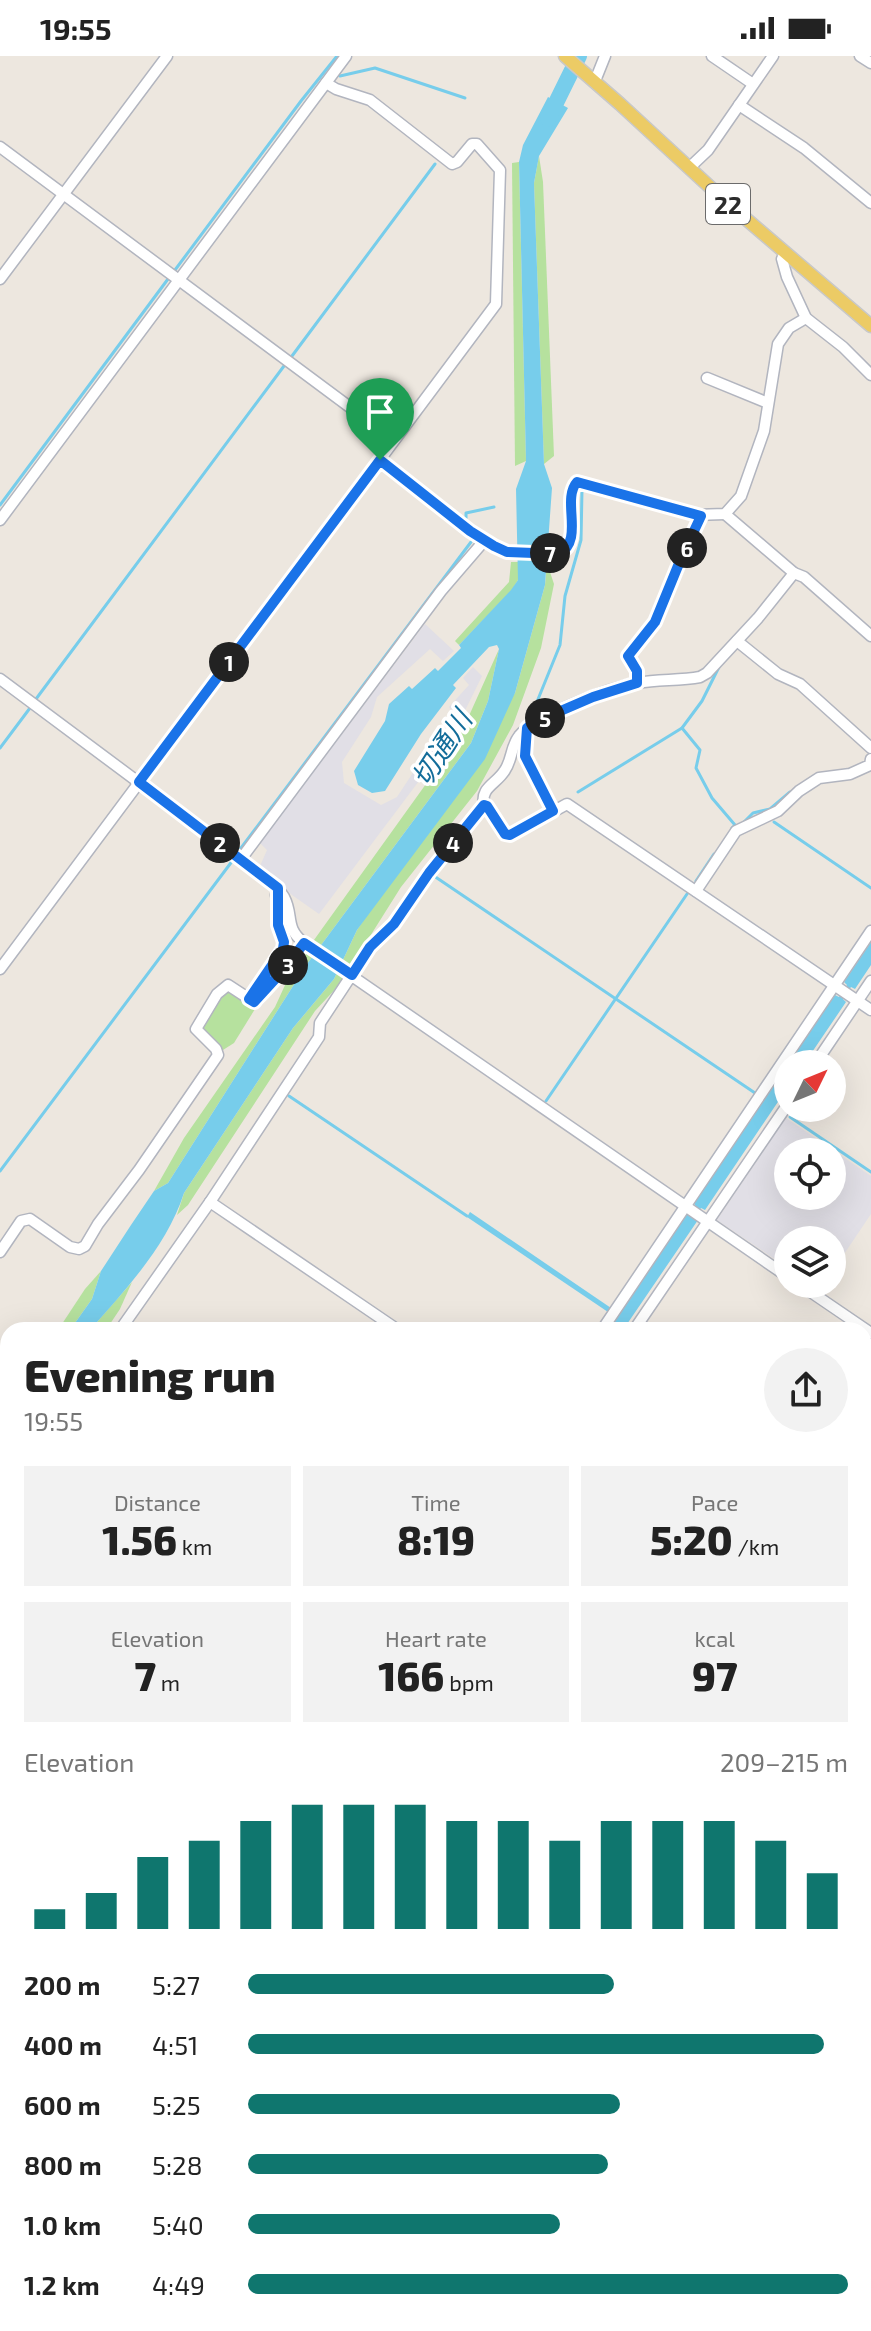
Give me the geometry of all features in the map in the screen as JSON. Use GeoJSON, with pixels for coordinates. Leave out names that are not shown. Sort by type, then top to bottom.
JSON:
{"type":"FeatureCollection","features":[{"type":"Feature","properties":{"kind":"main road","name":"22"},"geometry":{"type":"LineString","coordinates":[[565,56],[871,326]]}},
{"type":"Feature","properties":{"kind":"street"},"geometry":{"type":"LineString","coordinates":[[0,279],[167,56]]}},
{"type":"Feature","properties":{"kind":"street"},"geometry":{"type":"LineString","coordinates":[[0,520],[346,56]]}},
{"type":"Feature","properties":{"kind":"street"},"geometry":{"type":"LineString","coordinates":[[592,79],[605,56]]}},
{"type":"Feature","properties":{"kind":"street"},"geometry":{"type":"LineString","coordinates":[[712,56],[753,84]]}},
{"type":"Feature","properties":{"kind":"street"},"geometry":{"type":"LineString","coordinates":[[689,168],[708,150],[773,56]]}},
{"type":"Feature","properties":{"kind":"street"},"geometry":{"type":"LineString","coordinates":[[860,56],[871,63]]}},
{"type":"Feature","properties":{"kind":"street"},"geometry":{"type":"LineString","coordinates":[[0,969],[496,304],[500,170],[477,144],[472,144],[452,164],[370,100],[326,83]]}},
{"type":"Feature","properties":{"kind":"street"},"geometry":{"type":"LineString","coordinates":[[739,105],[804,148],[871,203]]}},
{"type":"Feature","properties":{"kind":"street"},"geometry":{"type":"LineString","coordinates":[[0,147],[394,440]]}},
{"type":"Feature","properties":{"kind":"street"},"geometry":{"type":"LineString","coordinates":[[785,253],[782,259],[787,277],[806,318],[843,347],[871,375]]}},
{"type":"Feature","properties":{"kind":"street"},"geometry":{"type":"LineString","coordinates":[[380,460],[484,541],[507,552],[559,554],[564,551],[571,538],[573,489],[577,482],[701,516],[725,514],[747,484],[764,431],[778,344],[789,328],[806,318]]}},
{"type":"Feature","properties":{"kind":"street"},"geometry":{"type":"LineString","coordinates":[[707,378],[768,403]]}},
{"type":"Feature","properties":{"kind":"street"},"geometry":{"type":"LineString","coordinates":[[725,514],[871,636]]}},
{"type":"Feature","properties":{"kind":"street"},"geometry":{"type":"LineString","coordinates":[[637,683],[637,671],[628,656],[655,622],[701,516]]}},
{"type":"Feature","properties":{"kind":"street"},"geometry":{"type":"LineString","coordinates":[[241,859],[441,591],[484,541]]}},
{"type":"Feature","properties":{"kind":"street"},"geometry":{"type":"LineString","coordinates":[[794,573],[707,673],[700,677],[637,683],[593,697],[535,722],[518,737],[509,765],[482,796],[484,805],[505,834],[510,835],[567,804],[871,1010]]}},
{"type":"Feature","properties":{"kind":"street"},"geometry":{"type":"LineString","coordinates":[[737,641],[778,674],[800,684],[871,748]]}},
{"type":"Feature","properties":{"kind":"street"},"geometry":{"type":"LineString","coordinates":[[0,679],[278,888],[284,897],[292,932],[305,944],[774,1267]]}},
{"type":"Feature","properties":{"kind":"street"},"geometry":{"type":"LineString","coordinates":[[527,728],[525,756],[553,811]]}},
{"type":"Feature","properties":{"kind":"street"},"geometry":{"type":"LineString","coordinates":[[696,891],[736,831],[778,811],[799,791],[819,778],[850,774],[870,765],[871,759]]}},
{"type":"Feature","properties":{"kind":"street"},"geometry":{"type":"LineString","coordinates":[[126,1322],[210,1202],[319,1037],[320,1023],[350,974],[370,947],[394,924],[429,873],[484,805]]}},
{"type":"Feature","properties":{"kind":"street"},"geometry":{"type":"LineString","coordinates":[[249,999],[283,949],[284,942],[278,925],[278,888]]}},
{"type":"Feature","properties":{"kind":"street"},"geometry":{"type":"LineString","coordinates":[[821,1050],[871,931]]}},
{"type":"Feature","properties":{"kind":"street"},"geometry":{"type":"LineString","coordinates":[[0,1252],[21,1221],[26,1219],[70,1247],[79,1249],[85,1246],[218,1055],[196,1029],[217,994],[228,985],[254,1002],[258,1000],[305,944]]}},
{"type":"Feature","properties":{"kind":"street"},"geometry":{"type":"LineString","coordinates":[[608,1322],[693,1209],[845,993],[871,981]]}},
{"type":"Feature","properties":{"kind":"street"},"geometry":{"type":"LineString","coordinates":[[640,1322],[776,1122]]}},
{"type":"Feature","properties":{"kind":"street"},"geometry":{"type":"LineString","coordinates":[[210,1202],[386,1322]]}},
{"type":"Feature","properties":{"kind":"street"},"geometry":{"type":"LineString","coordinates":[[820,1298],[855,1322]]}},
{"type":"Feature","properties":{"kind":"shaded area"},"geometry":{"type":"Polygon","coordinates":[[[425,624],[454,651],[443,661],[430,649],[377,697],[371,717],[342,762],[344,783],[381,805],[397,797],[453,712],[449,707],[469,685],[463,678],[473,667],[482,676],[452,737],[319,914],[260,866],[267,850],[260,843],[425,624]]]}},
{"type":"Feature","properties":{"kind":"shaded area"},"geometry":{"type":"Polygon","coordinates":[[[783,1122],[792,1122],[815,1138],[774,1138],[774,1210],[846,1210],[846,1159],[871,1176],[871,1214],[846,1251],[846,1226],[774,1226],[774,1259],[717,1220],[783,1122]]]}},
{"type":"Feature","properties":{"kind":"green space"},"geometry":{"type":"Polygon","coordinates":[[[539,156],[543,182],[554,456],[544,464],[534,183],[539,156]]]}},
{"type":"Feature","properties":{"kind":"green space"},"geometry":{"type":"Polygon","coordinates":[[[519,162],[526,461],[515,466],[512,163],[519,162]]]}},
{"type":"Feature","properties":{"kind":"green space"},"geometry":{"type":"Polygon","coordinates":[[[511,562],[518,562],[518,580],[512,590],[459,645],[455,641],[509,582],[511,562]]]}},
{"type":"Feature","properties":{"kind":"green space"},"geometry":{"type":"Polygon","coordinates":[[[547,563],[554,584],[541,648],[513,725],[477,791],[401,887],[340,984],[315,1011],[188,1205],[177,1215],[184,1193],[293,1028],[334,979],[357,930],[515,693],[545,585],[547,563]]]}},
{"type":"Feature","properties":{"kind":"green space"},"geometry":{"type":"Polygon","coordinates":[[[499,649],[488,701],[471,743],[307,964],[168,1183],[154,1191],[184,1138],[275,1007],[291,972],[459,738],[499,649]]]}},
{"type":"Feature","properties":{"kind":"green space"},"geometry":{"type":"Polygon","coordinates":[[[231,991],[255,1009],[234,1043],[223,1050],[202,1028],[222,995],[231,991]]]}},
{"type":"Feature","properties":{"kind":"green space"},"geometry":{"type":"Polygon","coordinates":[[[101,1271],[92,1299],[76,1322],[63,1322],[101,1271]]]}},
{"type":"Feature","properties":{"kind":"green space"},"geometry":{"type":"Polygon","coordinates":[[[132,1282],[111,1322],[97,1322],[132,1282]]]}},
{"type":"Feature","properties":{"kind":"water"},"geometry":{"type":"Polygon","coordinates":[[[548,97],[568,108],[539,156],[534,183],[544,464],[552,488],[545,585],[515,693],[485,759],[357,930],[334,979],[293,1028],[184,1193],[156,1249],[97,1322],[76,1322],[92,1299],[101,1271],[154,1191],[168,1183],[307,964],[471,743],[488,701],[499,649],[497,645],[489,647],[453,685],[456,688],[421,734],[385,791],[372,793],[358,785],[354,771],[385,721],[389,704],[435,668],[438,671],[518,580],[516,489],[526,461],[519,162],[523,145],[548,97]]]}},
{"type":"Feature","properties":{"kind":"water"},"geometry":{"type":"Polygon","coordinates":[[[871,942],[871,965],[855,989],[851,987],[843,999],[846,1002],[813,1050],[798,1050],[835,995],[839,997],[847,985],[844,982],[871,942]]]}},
{"type":"Feature","properties":{"kind":"water"},"geometry":{"type":"Polygon","coordinates":[[[774,1086],[774,1108],[705,1210],[701,1208],[695,1217],[698,1220],[628,1322],[613,1322],[687,1213],[691,1215],[696,1207],[694,1203],[774,1086]]]}},
{"type":"Feature","properties":{"kind":"water"},"geometry":{"type":"Polygon","coordinates":[[[470,1212],[611,1308],[608,1312],[467,1217],[470,1212]]]}},
{"type":"Feature","properties":{"kind":"waterway"},"geometry":{"type":"LineString","coordinates":[[175,270],[337,56]]}},
{"type":"Feature","properties":{"kind":"waterway","name":"切通川"},"geometry":{"type":"LineString","coordinates":[[548,119],[579,56]]}},
{"type":"Feature","properties":{"kind":"waterway"},"geometry":{"type":"LineString","coordinates":[[340,76],[375,68],[465,98]]}},
{"type":"Feature","properties":{"kind":"waterway"},"geometry":{"type":"LineString","coordinates":[[292,356],[435,164]]}},
{"type":"Feature","properties":{"kind":"waterway"},"geometry":{"type":"LineString","coordinates":[[0,505],[168,279]]}},
{"type":"Feature","properties":{"kind":"waterway"},"geometry":{"type":"LineString","coordinates":[[36,699],[284,366]]}},
{"type":"Feature","properties":{"kind":"waterway"},"geometry":{"type":"LineString","coordinates":[[530,719],[560,645],[565,596],[581,540],[582,490]]}},
{"type":"Feature","properties":{"kind":"waterway"},"geometry":{"type":"LineString","coordinates":[[466,518],[466,513],[494,507]]}},
{"type":"Feature","properties":{"kind":"waterway"},"geometry":{"type":"LineString","coordinates":[[238,852],[471,542]]}},
{"type":"Feature","properties":{"kind":"waterway"},"geometry":{"type":"LineString","coordinates":[[719,667],[702,701],[682,728],[700,750],[696,768],[712,798],[735,825],[732,828]]}},
{"type":"Feature","properties":{"kind":"waterway"},"geometry":{"type":"LineString","coordinates":[[0,748],[30,708]]}},
{"type":"Feature","properties":{"kind":"waterway"},"geometry":{"type":"LineString","coordinates":[[578,792],[682,728]]}},
{"type":"Feature","properties":{"kind":"waterway"},"geometry":{"type":"LineString","coordinates":[[744,822],[753,813],[770,809],[790,792]]}},
{"type":"Feature","properties":{"kind":"waterway"},"geometry":{"type":"LineString","coordinates":[[774,822],[871,888]]}},
{"type":"Feature","properties":{"kind":"waterway"},"geometry":{"type":"LineString","coordinates":[[696,881],[714,854]]}},
{"type":"Feature","properties":{"kind":"waterway"},"geometry":{"type":"LineString","coordinates":[[0,1171],[233,860]]}},
{"type":"Feature","properties":{"kind":"waterway"},"geometry":{"type":"LineString","coordinates":[[434,876],[755,1093]]}},
{"type":"Feature","properties":{"kind":"waterway"},"geometry":{"type":"LineString","coordinates":[[546,1101],[687,894]]}},
{"type":"Feature","properties":{"kind":"waterway"},"geometry":{"type":"LineString","coordinates":[[289,1096],[467,1216]]}},
{"type":"Feature","properties":{"kind":"waterway"},"geometry":{"type":"LineString","coordinates":[[797,1122],[871,1172]]}},
{"type":"Feature","properties":{"kind":"route"},"geometry":{"type":"LineString","coordinates":[[380,460],[470,531],[507,552],[559,554],[564,551],[571,538],[573,489],[577,482],[701,516],[655,622],[628,656],[637,671],[637,683],[593,697],[527,728],[525,756],[553,811],[510,835],[505,834],[484,805],[429,873],[394,924],[370,947],[352,975],[304,943],[254,1002],[249,999],[283,949],[284,942],[278,925],[278,888],[139,782],[380,460]]}}]}
